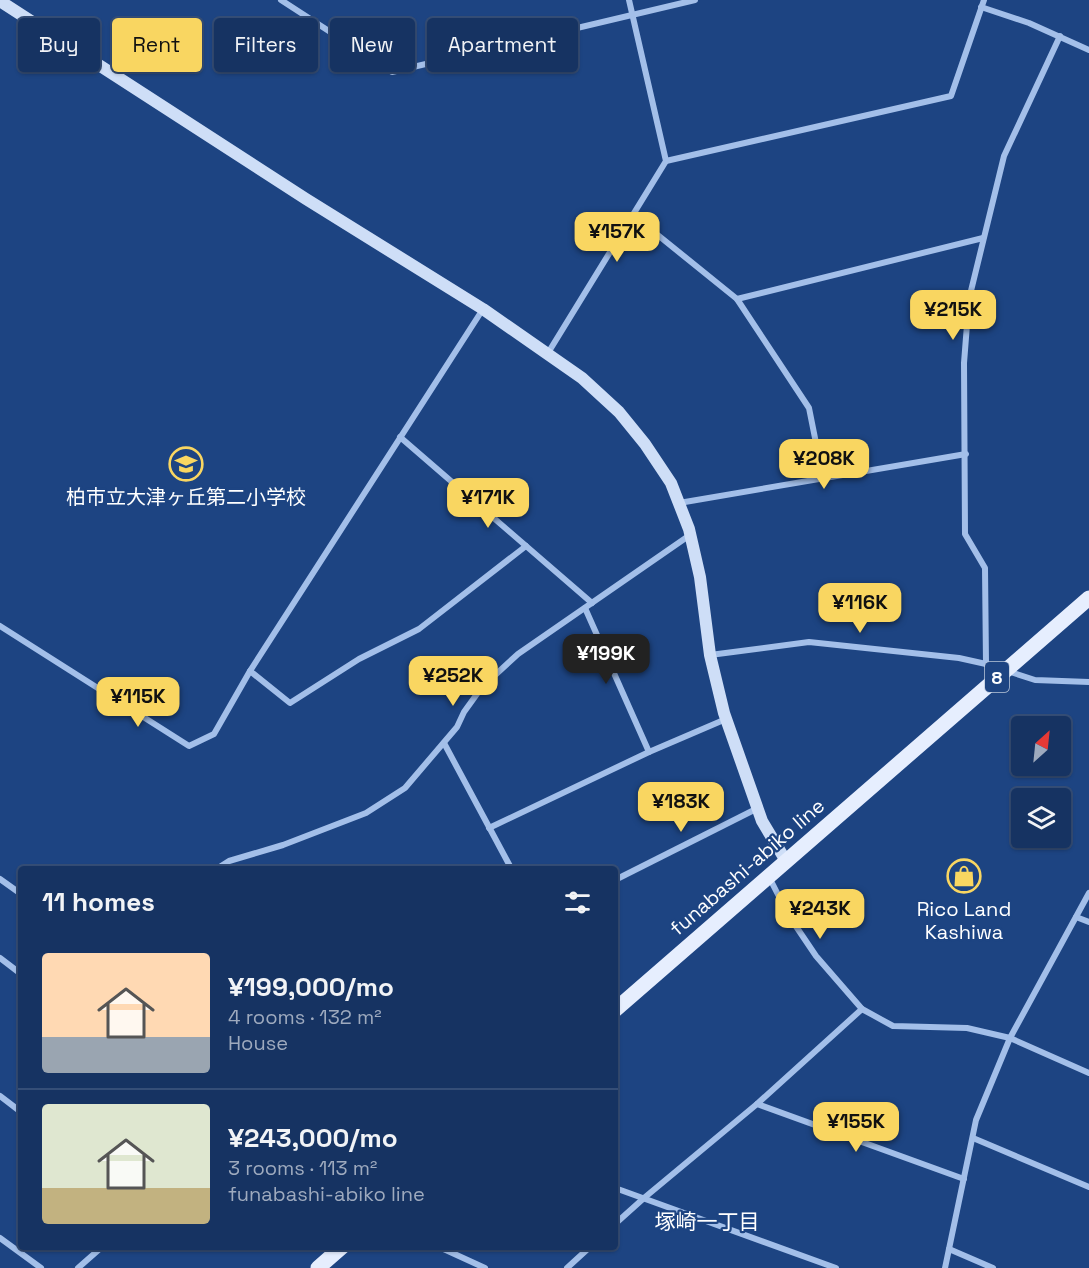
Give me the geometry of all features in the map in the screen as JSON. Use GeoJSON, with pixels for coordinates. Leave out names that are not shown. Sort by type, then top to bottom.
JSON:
{"type":"FeatureCollection","features":[{"type":"Feature","properties":{"kind":"main road","name":"8"},"geometry":{"type":"LineString","coordinates":[[1006,670],[1089,598]]}},
{"type":"Feature","properties":{"kind":"main road","name":"funabashi-abiko line"},"geometry":{"type":"LineString","coordinates":[[618,1007],[1006,670]]}},
{"type":"Feature","properties":{"kind":"main road"},"geometry":{"type":"LineString","coordinates":[[318,1268],[338,1250]]}},
{"type":"Feature","properties":{"kind":"street"},"geometry":{"type":"LineString","coordinates":[[281,0],[392,72],[695,0]]}},
{"type":"Feature","properties":{"kind":"street"},"geometry":{"type":"LineString","coordinates":[[549,353],[666,161],[629,0]]}},
{"type":"Feature","properties":{"kind":"street"},"geometry":{"type":"LineString","coordinates":[[0,1],[306,199],[483,309],[549,353],[582,378],[619,412],[652,454],[670,483],[679,504],[690,534],[700,577],[710,655],[726,719],[762,821],[786,861]]}},
{"type":"Feature","properties":{"kind":"street"},"geometry":{"type":"LineString","coordinates":[[666,161],[951,96],[983,3],[1089,50]]}},
{"type":"Feature","properties":{"kind":"street"},"geometry":{"type":"LineString","coordinates":[[986,664],[985,568],[965,534],[964,363],[969,299],[1004,156],[1060,36]]}},
{"type":"Feature","properties":{"kind":"street"},"geometry":{"type":"LineString","coordinates":[[633,215],[737,299],[809,408],[824,478]]}},
{"type":"Feature","properties":{"kind":"street"},"geometry":{"type":"LineString","coordinates":[[737,299],[984,238]]}},
{"type":"Feature","properties":{"kind":"street"},"geometry":{"type":"LineString","coordinates":[[0,626],[189,746],[214,734],[250,671],[483,309]]}},
{"type":"Feature","properties":{"kind":"street"},"geometry":{"type":"LineString","coordinates":[[400,438],[592,603]]}},
{"type":"Feature","properties":{"kind":"street"},"geometry":{"type":"LineString","coordinates":[[679,504],[966,454]]}},
{"type":"Feature","properties":{"kind":"street"},"geometry":{"type":"LineString","coordinates":[[221,866],[229,861],[283,845],[366,813],[405,788],[457,728],[464,712],[482,687],[518,654],[690,534]]}},
{"type":"Feature","properties":{"kind":"street"},"geometry":{"type":"LineString","coordinates":[[250,671],[290,703],[358,659],[419,629],[526,546]]}},
{"type":"Feature","properties":{"kind":"street"},"geometry":{"type":"LineString","coordinates":[[585,608],[649,752]]}},
{"type":"Feature","properties":{"kind":"street"},"geometry":{"type":"LineString","coordinates":[[710,655],[809,642],[927,653],[986,664],[1035,680],[1089,682]]}},
{"type":"Feature","properties":{"kind":"street"},"geometry":{"type":"LineString","coordinates":[[489,828],[649,752],[726,719]]}},
{"type":"Feature","properties":{"kind":"street"},"geometry":{"type":"LineString","coordinates":[[444,743],[510,866]]}},
{"type":"Feature","properties":{"kind":"street"},"geometry":{"type":"LineString","coordinates":[[618,878],[758,808]]}},
{"type":"Feature","properties":{"kind":"street"},"geometry":{"type":"LineString","coordinates":[[769,876],[789,916],[816,956],[862,1009],[893,1026],[967,1028],[1010,1038],[1089,1073]]}},
{"type":"Feature","properties":{"kind":"street"},"geometry":{"type":"LineString","coordinates":[[0,879],[18,892]]}},
{"type":"Feature","properties":{"kind":"street"},"geometry":{"type":"LineString","coordinates":[[945,1268],[976,1120],[1010,1038],[1089,893]]}},
{"type":"Feature","properties":{"kind":"street"},"geometry":{"type":"LineString","coordinates":[[1076,917],[1089,922]]}},
{"type":"Feature","properties":{"kind":"street"},"geometry":{"type":"LineString","coordinates":[[0,958],[18,972]]}},
{"type":"Feature","properties":{"kind":"street"},"geometry":{"type":"LineString","coordinates":[[618,1221],[757,1104],[862,1009]]}},
{"type":"Feature","properties":{"kind":"street"},"geometry":{"type":"LineString","coordinates":[[0,1096],[18,1110]]}},
{"type":"Feature","properties":{"kind":"street"},"geometry":{"type":"LineString","coordinates":[[757,1104],[964,1179]]}},
{"type":"Feature","properties":{"kind":"street"},"geometry":{"type":"LineString","coordinates":[[972,1138],[1089,1187]]}},
{"type":"Feature","properties":{"kind":"street"},"geometry":{"type":"LineString","coordinates":[[618,1189],[836,1268]]}},
{"type":"Feature","properties":{"kind":"street"},"geometry":{"type":"LineString","coordinates":[[0,1238],[41,1268]]}},
{"type":"Feature","properties":{"kind":"street"},"geometry":{"type":"LineString","coordinates":[[949,1249],[993,1268]]}},
{"type":"Feature","properties":{"kind":"street"},"geometry":{"type":"LineString","coordinates":[[78,1268],[98,1250]]}},
{"type":"Feature","properties":{"kind":"street"},"geometry":{"type":"LineString","coordinates":[[446,1250],[485,1268]]}},
{"type":"Feature","properties":{"kind":"street"},"geometry":{"type":"LineString","coordinates":[[567,1268],[587,1250]]}},
{"type":"Feature","properties":{"kind":"place","name":"柏市立大津ヶ丘第二小学校"},"geometry":{"type":"Point","coordinates":[186,464]}},
{"type":"Feature","properties":{"kind":"place","name":"Rico Land Kashiwa"},"geometry":{"type":"Point","coordinates":[964,876]}},
{"type":"Feature","properties":{"kind":"district","name":"塚崎一丁目"},"geometry":{"type":"Point","coordinates":[707,1221]}}]}
